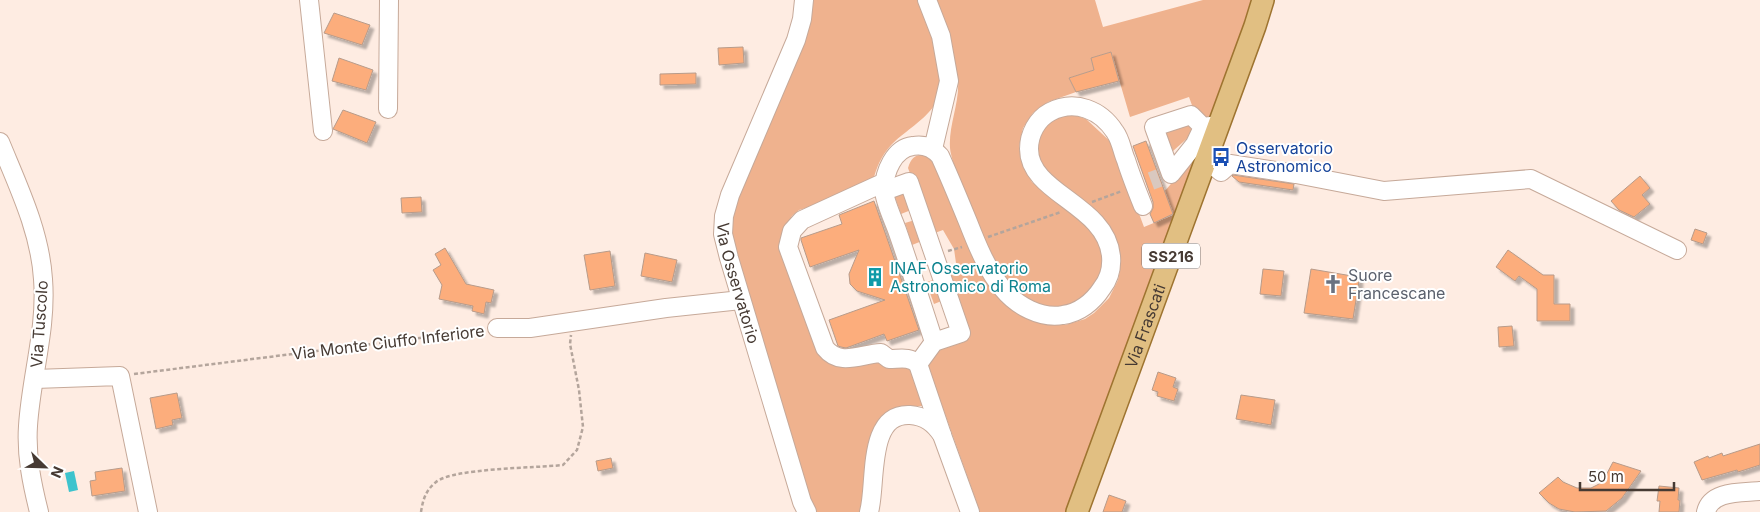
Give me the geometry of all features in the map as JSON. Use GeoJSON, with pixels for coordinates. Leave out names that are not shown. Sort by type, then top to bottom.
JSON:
{"type":"FeatureCollection","features":[{"type":"Feature","properties":{"kind":"main road","name":"Via Frascati"},"geometry":{"type":"LineString","coordinates":[[1077,512],[1206,160],[1211,126],[1255,26],[1262,0]]}},
{"type":"Feature","properties":{"kind":"street"},"geometry":{"type":"LineString","coordinates":[[309,0],[323,131]]}},
{"type":"Feature","properties":{"kind":"street"},"geometry":{"type":"LineString","coordinates":[[388,110],[389,0]]}},
{"type":"Feature","properties":{"kind":"street","name":"Via Osservatorio"},"geometry":{"type":"LineString","coordinates":[[804,0],[802,19],[796,40],[767,111],[735,180],[724,216],[723,234],[802,502],[807,512]]}},
{"type":"Feature","properties":{"kind":"street"},"geometry":{"type":"LineString","coordinates":[[927,0],[941,36],[949,81],[933,149]]}},
{"type":"Feature","properties":{"kind":"street"},"geometry":{"type":"LineString","coordinates":[[934,342],[885,187],[894,158],[903,150],[915,145],[927,146],[940,156],[976,242],[997,282],[1017,303],[1046,315],[1062,316],[1092,301],[1102,288],[1109,274],[1111,261],[1109,248],[1097,224],[1040,177],[1030,158],[1029,147],[1035,127],[1044,116],[1059,108],[1075,106],[1088,108],[1101,115],[1154,180]]}},
{"type":"Feature","properties":{"kind":"street"},"geometry":{"type":"LineString","coordinates":[[1143,206],[1154,180],[1154,127],[1191,115],[1211,126],[1195,144],[1154,180]]}},
{"type":"Feature","properties":{"kind":"street","name":"Via Tuscolo"},"geometry":{"type":"LineString","coordinates":[[0,142],[29,215],[42,266],[44,306],[29,411],[27,447],[39,512]]}},
{"type":"Feature","properties":{"kind":"street"},"geometry":{"type":"LineString","coordinates":[[1206,160],[1221,172],[1230,164],[1296,174],[1384,191],[1531,179],[1677,250]]}},
{"type":"Feature","properties":{"kind":"street"},"geometry":{"type":"LineString","coordinates":[[918,364],[934,342],[961,333],[909,182],[885,187],[802,220],[792,232],[788,247],[825,348],[836,357],[846,360],[881,353],[889,359],[907,358],[918,364],[970,512]]}},
{"type":"Feature","properties":{"kind":"street"},"geometry":{"type":"LineString","coordinates":[[909,265],[934,256]]}},
{"type":"Feature","properties":{"kind":"street","name":"Via Monte Ciuffo Inferiore"},"geometry":{"type":"LineString","coordinates":[[497,328],[530,328],[666,308],[741,300]]}},
{"type":"Feature","properties":{"kind":"street"},"geometry":{"type":"LineString","coordinates":[[34,379],[120,376],[148,512]]}},
{"type":"Feature","properties":{"kind":"street"},"geometry":{"type":"LineString","coordinates":[[869,512],[877,448],[881,434],[889,423],[901,416],[922,417],[934,424],[942,435]]}},
{"type":"Feature","properties":{"kind":"street"},"geometry":{"type":"LineString","coordinates":[[1706,512],[1710,502],[1717,497],[1760,491]]}},
{"type":"Feature","properties":{"kind":"path"},"geometry":{"type":"LineString","coordinates":[[934,256],[1154,180]]}},
{"type":"Feature","properties":{"kind":"path"},"geometry":{"type":"LineString","coordinates":[[421,512],[424,494],[437,481],[452,475],[479,471],[563,465],[577,450],[583,427],[579,390],[570,344],[572,322]]}},
{"type":"Feature","properties":{"kind":"path","name":"Via Monte Ciuffo Inferiore"},"geometry":{"type":"LineString","coordinates":[[120,376],[497,328]]}},
{"type":"Feature","properties":{"kind":"shaded area"},"geometry":{"type":"Polygon","coordinates":[[[812,0],[1095,0],[1103,27],[1203,0],[1259,0],[1210,122],[1196,107],[1193,108],[1189,97],[1130,117],[1111,52],[1091,58],[1094,70],[1069,78],[1076,92],[1048,102],[1033,113],[1023,128],[1019,147],[1023,165],[1032,182],[1083,220],[1101,244],[1104,263],[1095,290],[1065,311],[1028,303],[1015,293],[992,255],[980,230],[960,181],[950,148],[950,137],[958,94],[957,73],[953,63],[940,98],[928,113],[900,137],[884,154],[873,182],[854,193],[799,210],[792,216],[783,232],[780,252],[815,346],[878,360],[890,369],[910,365],[927,406],[908,406],[893,410],[867,512],[812,511],[731,236],[732,213],[810,21],[812,0]]]}},
{"type":"Feature","properties":{"kind":"shaded area"},"geometry":{"type":"Polygon","coordinates":[[[1071,114],[1086,119],[1113,144],[1144,227],[1173,215],[1164,192],[1195,156],[1197,157],[1069,512],[980,512],[941,403],[938,403],[924,362],[932,350],[970,338],[947,274],[957,270],[954,249],[943,230],[932,234],[908,168],[917,155],[925,156],[933,162],[972,241],[1034,320],[1054,325],[1065,325],[1085,319],[1109,298],[1118,280],[1120,270],[1119,249],[1116,239],[1105,222],[1043,169],[1035,148],[1047,124],[1057,118],[1071,114]]]}},
{"type":"Feature","properties":{"kind":"shaded area"},"geometry":{"type":"Polygon","coordinates":[[[1187,125],[1190,126],[1191,135],[1173,151],[1166,135],[1167,132],[1187,125]]]}},
{"type":"Feature","properties":{"kind":"shaded area"},"geometry":{"type":"Polygon","coordinates":[[[904,189],[911,210],[901,214],[893,192],[904,189]]]}},
{"type":"Feature","properties":{"kind":"shaded area"},"geometry":{"type":"Polygon","coordinates":[[[915,220],[922,241],[912,245],[905,223],[915,220]]]}},
{"type":"Feature","properties":{"kind":"shaded area"},"geometry":{"type":"Polygon","coordinates":[[[937,279],[944,300],[934,304],[926,282],[937,279]]]}},
{"type":"Feature","properties":{"kind":"water"},"geometry":{"type":"Polygon","coordinates":[[[74,471],[78,490],[69,492],[65,473],[74,471]]]}},
{"type":"Feature","properties":{"kind":"building"},"geometry":{"type":"Polygon","coordinates":[[[334,13],[370,25],[362,45],[324,33],[334,13]]]}},
{"type":"Feature","properties":{"kind":"building"},"geometry":{"type":"Polygon","coordinates":[[[743,47],[744,63],[719,65],[718,48],[743,47]]]}},
{"type":"Feature","properties":{"kind":"building"},"geometry":{"type":"Polygon","coordinates":[[[1111,52],[1119,81],[1076,92],[1069,78],[1094,70],[1091,58],[1111,52]]]}},
{"type":"Feature","properties":{"kind":"building"},"geometry":{"type":"Polygon","coordinates":[[[339,58],[373,70],[366,90],[332,81],[339,58]]]}},
{"type":"Feature","properties":{"kind":"building"},"geometry":{"type":"Polygon","coordinates":[[[696,73],[696,84],[660,85],[660,74],[696,73]]]}},
{"type":"Feature","properties":{"kind":"building"},"geometry":{"type":"Polygon","coordinates":[[[343,110],[376,122],[367,143],[333,129],[343,110]]]}},
{"type":"Feature","properties":{"kind":"building"},"geometry":{"type":"Polygon","coordinates":[[[1146,141],[1173,214],[1154,223],[1150,214],[1153,202],[1133,146],[1146,141]]]}},
{"type":"Feature","properties":{"kind":"building"},"geometry":{"type":"Polygon","coordinates":[[[1233,175],[1294,184],[1293,190],[1239,182],[1233,175]]]}},
{"type":"Feature","properties":{"kind":"building"},"geometry":{"type":"Polygon","coordinates":[[[1640,176],[1650,188],[1642,195],[1650,204],[1634,217],[1619,210],[1611,201],[1640,176]]]}},
{"type":"Feature","properties":{"kind":"building"},"geometry":{"type":"Polygon","coordinates":[[[421,197],[422,212],[402,213],[401,198],[421,197]]]}},
{"type":"Feature","properties":{"kind":"building","name":"INAF Osservatorio Astronomico di Roma"},"geometry":{"type":"Polygon","coordinates":[[[874,201],[919,330],[887,341],[884,334],[846,348],[841,347],[838,346],[829,320],[885,300],[857,291],[850,284],[849,274],[859,250],[810,267],[801,238],[842,224],[839,215],[874,201]]]}},
{"type":"Feature","properties":{"kind":"building"},"geometry":{"type":"Polygon","coordinates":[[[1695,229],[1707,233],[1703,244],[1691,240],[1695,229]]]}},
{"type":"Feature","properties":{"kind":"building"},"geometry":{"type":"Polygon","coordinates":[[[445,248],[466,284],[494,290],[491,303],[486,302],[484,314],[472,311],[473,306],[439,299],[442,285],[433,270],[441,265],[435,254],[445,248]]]}},
{"type":"Feature","properties":{"kind":"building"},"geometry":{"type":"Polygon","coordinates":[[[1508,250],[1543,275],[1554,275],[1554,304],[1570,304],[1570,321],[1537,321],[1537,289],[1519,276],[1515,281],[1496,267],[1508,250]]]}},
{"type":"Feature","properties":{"kind":"building"},"geometry":{"type":"Polygon","coordinates":[[[610,251],[615,286],[590,290],[584,255],[610,251]]]}},
{"type":"Feature","properties":{"kind":"building"},"geometry":{"type":"Polygon","coordinates":[[[645,253],[677,260],[672,282],[641,276],[645,253]]]}},
{"type":"Feature","properties":{"kind":"building"},"geometry":{"type":"Polygon","coordinates":[[[1263,269],[1284,271],[1281,296],[1260,294],[1263,269]]]}},
{"type":"Feature","properties":{"kind":"building"},"geometry":{"type":"Polygon","coordinates":[[[1311,269],[1358,277],[1353,319],[1304,313],[1311,269]]]}},
{"type":"Feature","properties":{"kind":"building"},"geometry":{"type":"Polygon","coordinates":[[[1512,326],[1514,346],[1499,347],[1498,327],[1512,326]]]}},
{"type":"Feature","properties":{"kind":"building"},"geometry":{"type":"Polygon","coordinates":[[[1158,372],[1176,378],[1173,387],[1178,389],[1174,401],[1157,396],[1158,392],[1152,390],[1158,372]]]}},
{"type":"Feature","properties":{"kind":"building"},"geometry":{"type":"Polygon","coordinates":[[[177,393],[182,418],[172,420],[173,425],[156,429],[150,398],[177,393]]]}},
{"type":"Feature","properties":{"kind":"building"},"geometry":{"type":"Polygon","coordinates":[[[1241,395],[1275,400],[1271,425],[1236,419],[1241,395]]]}},
{"type":"Feature","properties":{"kind":"building"},"geometry":{"type":"Polygon","coordinates":[[[1760,444],[1760,465],[1738,472],[1737,470],[1702,480],[1694,462],[1708,456],[1709,458],[1722,453],[1723,456],[1760,444]]]}},
{"type":"Feature","properties":{"kind":"building"},"geometry":{"type":"Polygon","coordinates":[[[611,458],[613,468],[598,471],[596,461],[611,458]]]}},
{"type":"Feature","properties":{"kind":"building"},"geometry":{"type":"Polygon","coordinates":[[[1613,462],[1641,471],[1622,498],[1606,511],[1575,512],[1559,509],[1549,503],[1539,493],[1558,477],[1563,482],[1577,488],[1591,488],[1604,479],[1613,462]]]}},
{"type":"Feature","properties":{"kind":"building"},"geometry":{"type":"Polygon","coordinates":[[[122,468],[125,491],[92,496],[90,481],[96,480],[95,472],[122,468]]]}},
{"type":"Feature","properties":{"kind":"building"},"geometry":{"type":"Polygon","coordinates":[[[1659,486],[1679,488],[1679,512],[1659,512],[1660,501],[1657,501],[1659,486]]]}},
{"type":"Feature","properties":{"kind":"building"},"geometry":{"type":"Polygon","coordinates":[[[1109,495],[1126,501],[1122,512],[1103,512],[1109,495]]]}},
{"type":"Feature","properties":{"kind":"tunnel"},"geometry":{"type":"LineString","coordinates":[[1151,181],[1159,178]]}},
{"type":"Feature","properties":{"kind":"place","name":"Osservatorio Astronomico"},"geometry":{"type":"Point","coordinates":[1221,157]}},
{"type":"Feature","properties":{"kind":"place","name":"INAF Osservatorio Astronomico di Roma"},"geometry":{"type":"Point","coordinates":[875,277]}},
{"type":"Feature","properties":{"kind":"place","name":"Suore Francescane"},"geometry":{"type":"Point","coordinates":[1333,284]}}]}
